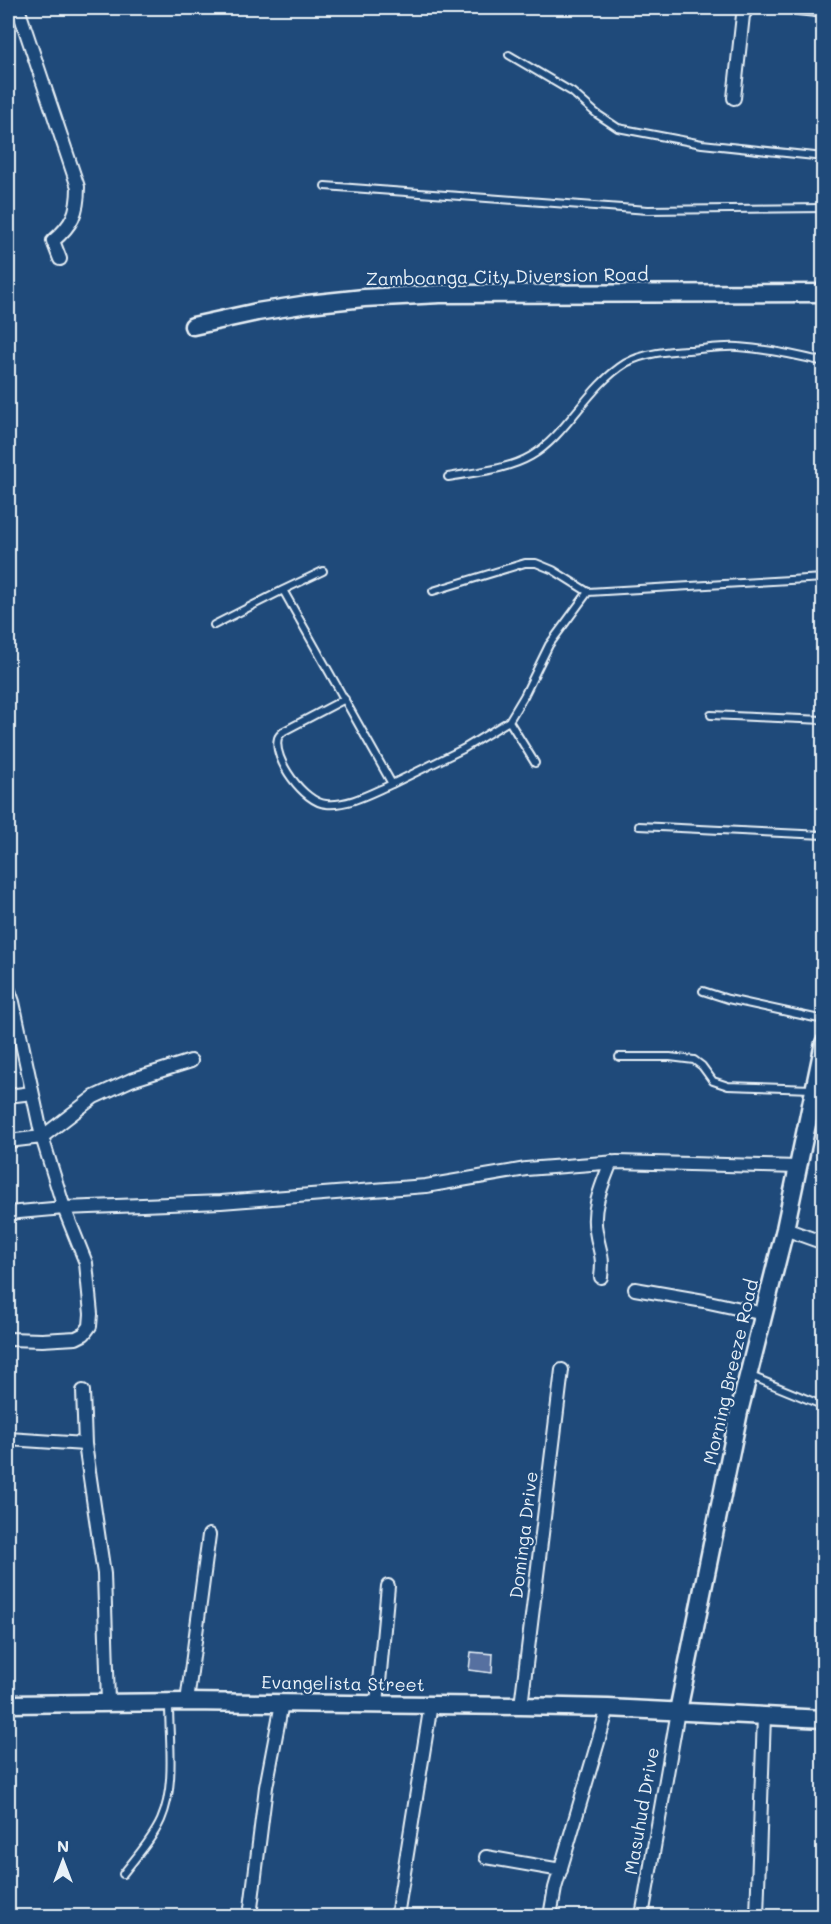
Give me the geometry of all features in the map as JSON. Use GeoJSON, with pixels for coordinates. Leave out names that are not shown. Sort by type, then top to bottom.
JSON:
{"type":"FeatureCollection","features":[{"type":"Feature","properties":{"kind":"main road","name":"Zamboanga City Diversion Road"},"geometry":{"type":"LineString","coordinates":[[194,326],[257,312],[308,304],[440,294],[824,293]]}},
{"type":"Feature","properties":{"kind":"main road","name":"Morning Breeze Road"},"geometry":{"type":"LineString","coordinates":[[678,1711],[748,1374],[785,1230],[824,1043]]}},
{"type":"Feature","properties":{"kind":"main road","name":"Evangelista Street"},"geometry":{"type":"LineString","coordinates":[[8,1704],[108,1702],[431,1704],[608,1708],[824,1719]]}},
{"type":"Feature","properties":{"kind":"street"},"geometry":{"type":"LineString","coordinates":[[18,8],[78,187],[75,214],[67,229],[53,242],[60,259]]}},
{"type":"Feature","properties":{"kind":"street"},"geometry":{"type":"LineString","coordinates":[[734,98],[743,15],[748,8]]}},
{"type":"Feature","properties":{"kind":"street"},"geometry":{"type":"LineString","coordinates":[[798,8],[824,11]]}},
{"type":"Feature","properties":{"kind":"street"},"geometry":{"type":"LineString","coordinates":[[8,988],[42,1137],[64,1208],[86,1263],[90,1298],[90,1326],[84,1334],[67,1339],[8,1339]]}},
{"type":"Feature","properties":{"kind":"street"},"geometry":{"type":"LineString","coordinates":[[8,1141],[42,1137],[93,1097],[131,1080],[191,1061]]}},
{"type":"Feature","properties":{"kind":"street"},"geometry":{"type":"LineString","coordinates":[[8,1096],[32,1093]]}},
{"type":"Feature","properties":{"kind":"street"},"geometry":{"type":"LineString","coordinates":[[601,1277],[603,1255],[595,1230],[595,1215],[611,1162]]}},
{"type":"Feature","properties":{"kind":"street"},"geometry":{"type":"LineString","coordinates":[[8,1213],[64,1208],[220,1202],[426,1186],[526,1169],[611,1162],[797,1167]]}},
{"type":"Feature","properties":{"kind":"street"},"geometry":{"type":"LineString","coordinates":[[785,1230],[824,1243]]}},
{"type":"Feature","properties":{"kind":"street"},"geometry":{"type":"LineString","coordinates":[[634,1289],[764,1314]]}},
{"type":"Feature","properties":{"kind":"street","name":"Dominga Drive"},"geometry":{"type":"LineString","coordinates":[[521,1706],[562,1370]]}},
{"type":"Feature","properties":{"kind":"street"},"geometry":{"type":"LineString","coordinates":[[83,1391],[86,1444],[104,1574],[108,1702]]}},
{"type":"Feature","properties":{"kind":"street"},"geometry":{"type":"LineString","coordinates":[[8,1439],[86,1444]]}},
{"type":"Feature","properties":{"kind":"street"},"geometry":{"type":"LineString","coordinates":[[187,1702],[208,1535]]}},
{"type":"Feature","properties":{"kind":"street"},"geometry":{"type":"LineString","coordinates":[[377,1704],[388,1586]]}},
{"type":"Feature","properties":{"kind":"street"},"geometry":{"type":"LineString","coordinates":[[250,1917],[266,1787],[282,1703]]}},
{"type":"Feature","properties":{"kind":"street"},"geometry":{"type":"LineString","coordinates":[[397,1917],[431,1704]]}},
{"type":"Feature","properties":{"kind":"street"},"geometry":{"type":"LineString","coordinates":[[550,1917],[561,1870],[608,1708]]}},
{"type":"Feature","properties":{"kind":"street","name":"Masuhud Drive"},"geometry":{"type":"LineString","coordinates":[[642,1917],[678,1711]]}},
{"type":"Feature","properties":{"kind":"street"},"geometry":{"type":"LineString","coordinates":[[757,1917],[764,1716]]}},
{"type":"Feature","properties":{"kind":"street"},"geometry":{"type":"LineString","coordinates":[[486,1857],[561,1870]]}},
{"type":"Feature","properties":{"kind":"lane"},"geometry":{"type":"LineString","coordinates":[[510,55],[572,92],[597,114],[618,128],[702,144],[824,157]]}},
{"type":"Feature","properties":{"kind":"lane"},"geometry":{"type":"LineString","coordinates":[[325,186],[648,210],[824,208]]}},
{"type":"Feature","properties":{"kind":"lane"},"geometry":{"type":"LineString","coordinates":[[448,477],[513,464],[532,455],[546,444],[586,398],[607,378],[627,363],[645,356],[672,351],[737,347],[824,362]]}},
{"type":"Feature","properties":{"kind":"lane"},"geometry":{"type":"LineString","coordinates":[[433,591],[525,563],[536,563],[553,570],[588,592],[824,578]]}},
{"type":"Feature","properties":{"kind":"lane"},"geometry":{"type":"LineString","coordinates":[[214,625],[323,571]]}},
{"type":"Feature","properties":{"kind":"lane"},"geometry":{"type":"LineString","coordinates":[[283,590],[392,784]]}},
{"type":"Feature","properties":{"kind":"lane"},"geometry":{"type":"LineString","coordinates":[[345,699],[284,731],[278,739],[286,770],[305,795],[323,804],[344,803],[392,784],[463,749],[509,721],[549,645],[588,592]]}},
{"type":"Feature","properties":{"kind":"lane"},"geometry":{"type":"LineString","coordinates":[[711,715],[824,720]]}},
{"type":"Feature","properties":{"kind":"lane"},"geometry":{"type":"LineString","coordinates":[[509,721],[535,763]]}},
{"type":"Feature","properties":{"kind":"lane"},"geometry":{"type":"LineString","coordinates":[[639,826],[824,835]]}},
{"type":"Feature","properties":{"kind":"lane"},"geometry":{"type":"LineString","coordinates":[[704,991],[728,999],[824,1020]]}},
{"type":"Feature","properties":{"kind":"lane"},"geometry":{"type":"LineString","coordinates":[[619,1057],[670,1057],[694,1060],[702,1066],[713,1081],[728,1086],[813,1089]]}},
{"type":"Feature","properties":{"kind":"lane"},"geometry":{"type":"LineString","coordinates":[[748,1374],[824,1406]]}},
{"type":"Feature","properties":{"kind":"lane"},"geometry":{"type":"LineString","coordinates":[[123,1874],[149,1841],[166,1804],[169,1782],[170,1702]]}},
{"type":"Feature","properties":{"kind":"building"},"geometry":{"type":"Polygon","coordinates":[[[471,1652],[493,1654],[492,1673],[469,1670],[471,1652]]]}}]}
